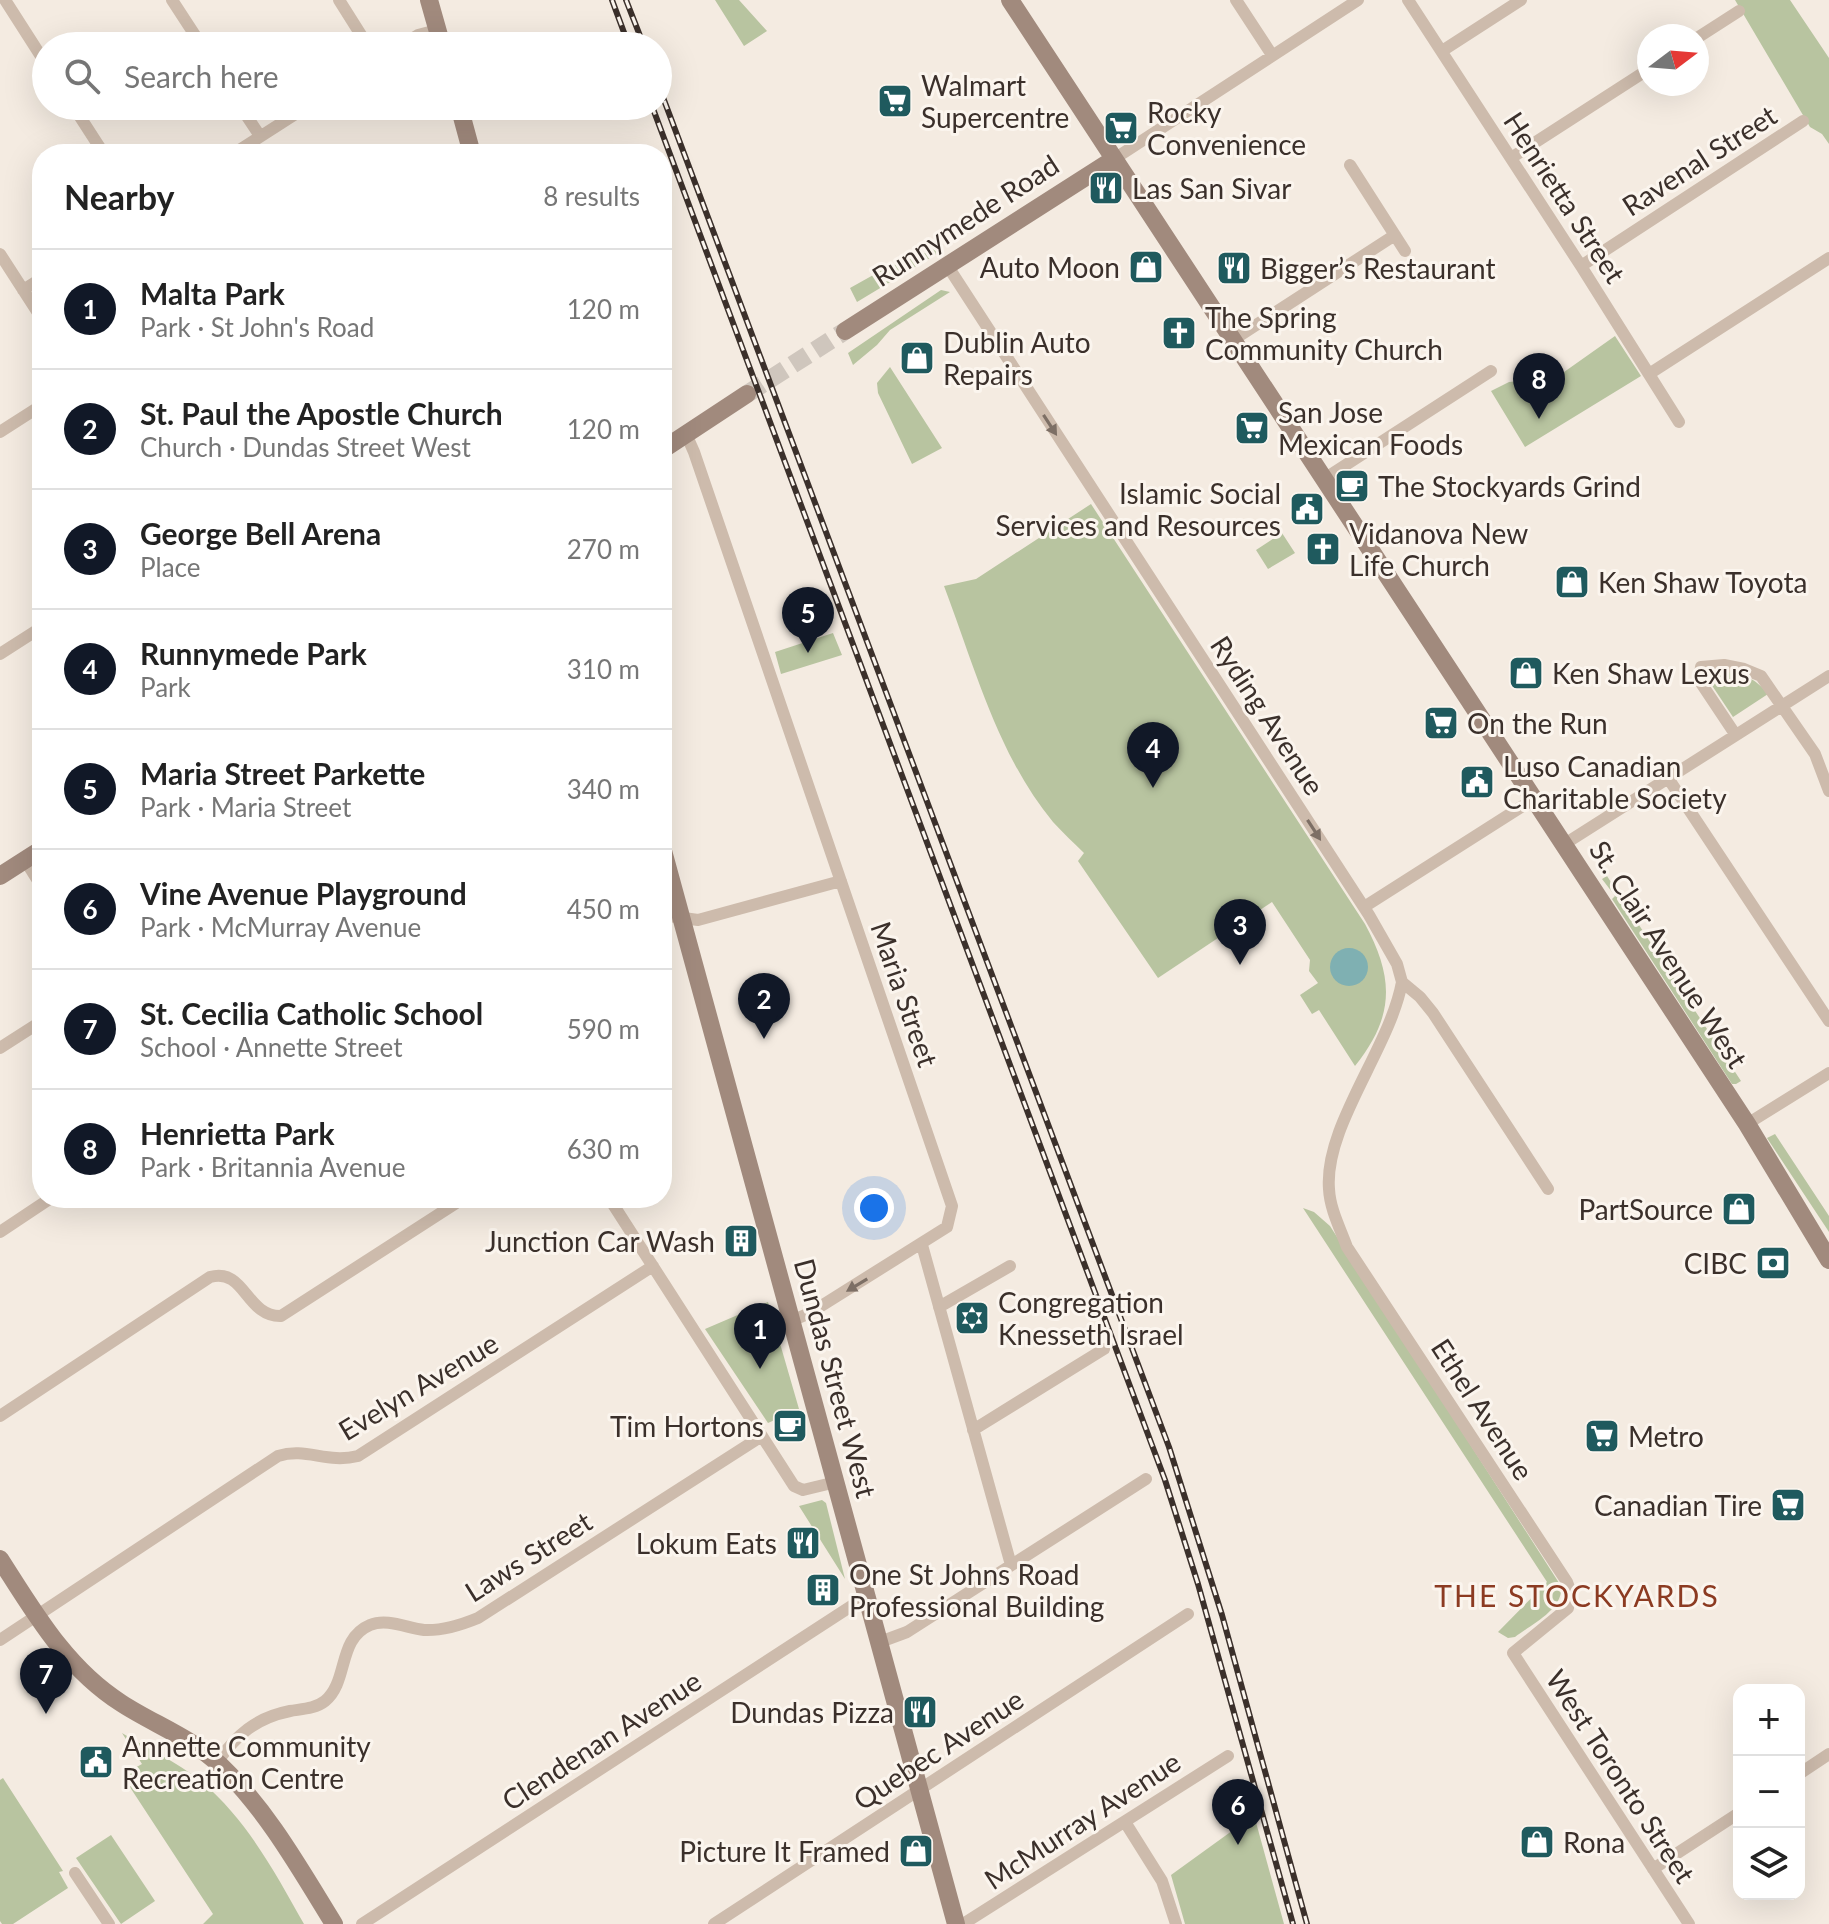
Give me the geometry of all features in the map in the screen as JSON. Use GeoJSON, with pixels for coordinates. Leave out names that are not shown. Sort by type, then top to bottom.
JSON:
{"type":"FeatureCollection","features":[{"type":"Feature","properties":{"kind":"main road"},"geometry":{"type":"LineString","coordinates":[[429,0],[438,32]]}},
{"type":"Feature","properties":{"kind":"main road","name":"St. Clair Avenue West"},"geometry":{"type":"LineString","coordinates":[[1010,0],[1747,1124],[1829,1260]]}},
{"type":"Feature","properties":{"kind":"main road"},"geometry":{"type":"LineString","coordinates":[[463,120],[469,144]]}},
{"type":"Feature","properties":{"kind":"main road","name":"Runnymede Road"},"geometry":{"type":"LineString","coordinates":[[845,331],[1114,159]]}},
{"type":"Feature","properties":{"kind":"main road"},"geometry":{"type":"LineString","coordinates":[[672,443],[747,394]]}},
{"type":"Feature","properties":{"kind":"main road"},"geometry":{"type":"LineString","coordinates":[[0,876],[32,855]]}},
{"type":"Feature","properties":{"kind":"main road","name":"Dundas Street West"},"geometry":{"type":"LineString","coordinates":[[672,883],[956,1924]]}},
{"type":"Feature","properties":{"kind":"main road"},"geometry":{"type":"LineString","coordinates":[[0,1559],[66,1655],[101,1689],[217,1762],[262,1813],[334,1924]]}},
{"type":"Feature","properties":{"kind":"street"},"geometry":{"type":"LineString","coordinates":[[5,0],[32,42]]}},
{"type":"Feature","properties":{"kind":"street"},"geometry":{"type":"LineString","coordinates":[[172,0],[193,32]]}},
{"type":"Feature","properties":{"kind":"street"},"geometry":{"type":"LineString","coordinates":[[339,0],[359,32]]}},
{"type":"Feature","properties":{"kind":"street"},"geometry":{"type":"LineString","coordinates":[[1236,0],[1272,55]]}},
{"type":"Feature","properties":{"kind":"street","name":"Runnymede Road"},"geometry":{"type":"LineString","coordinates":[[1114,159],[1358,0]]}},
{"type":"Feature","properties":{"kind":"street","name":"Henrietta Street"},"geometry":{"type":"LineString","coordinates":[[1408,0],[1679,422]]}},
{"type":"Feature","properties":{"kind":"street"},"geometry":{"type":"LineString","coordinates":[[1442,51],[1521,0]]}},
{"type":"Feature","properties":{"kind":"street"},"geometry":{"type":"LineString","coordinates":[[1709,30],[1739,11]]}},
{"type":"Feature","properties":{"kind":"street"},"geometry":{"type":"LineString","coordinates":[[1511,158],[1637,77]]}},
{"type":"Feature","properties":{"kind":"street"},"geometry":{"type":"LineString","coordinates":[[82,120],[98,144]]}},
{"type":"Feature","properties":{"kind":"street"},"geometry":{"type":"LineString","coordinates":[[249,120],[260,136]]}},
{"type":"Feature","properties":{"kind":"street"},"geometry":{"type":"LineString","coordinates":[[248,144],[286,120]]}},
{"type":"Feature","properties":{"kind":"street","name":"Ravenal Street"},"geometry":{"type":"LineString","coordinates":[[1581,266],[1803,121]]}},
{"type":"Feature","properties":{"kind":"street"},"geometry":{"type":"LineString","coordinates":[[1350,165],[1405,251]]}},
{"type":"Feature","properties":{"kind":"street"},"geometry":{"type":"LineString","coordinates":[[1233,340],[1395,235]]}},
{"type":"Feature","properties":{"kind":"street"},"geometry":{"type":"LineString","coordinates":[[0,254],[32,304]]}},
{"type":"Feature","properties":{"kind":"street"},"geometry":{"type":"LineString","coordinates":[[1649,374],[1829,258]]}},
{"type":"Feature","properties":{"kind":"street","name":"Ryding Avenue"},"geometry":{"type":"LineString","coordinates":[[947,265],[1364,907],[1397,964],[1402,982],[1433,1013],[1548,1189]]}},
{"type":"Feature","properties":{"kind":"street"},"geometry":{"type":"LineString","coordinates":[[23,290],[32,284]]}},
{"type":"Feature","properties":{"kind":"street"},"geometry":{"type":"LineString","coordinates":[[1324,479],[1491,371]]}},
{"type":"Feature","properties":{"kind":"street"},"geometry":{"type":"LineString","coordinates":[[0,432],[32,411]]}},
{"type":"Feature","properties":{"kind":"street","name":"Maria Street"},"geometry":{"type":"LineString","coordinates":[[686,434],[952,1206],[947,1227],[922,1245],[805,1316],[791,1321]]}},
{"type":"Feature","properties":{"kind":"street"},"geometry":{"type":"LineString","coordinates":[[0,654],[32,633]]}},
{"type":"Feature","properties":{"kind":"street"},"geometry":{"type":"LineString","coordinates":[[1735,734],[1699,680],[1701,667],[1724,665],[1755,672],[1765,680],[1815,754],[1829,791]]}},
{"type":"Feature","properties":{"kind":"street"},"geometry":{"type":"LineString","coordinates":[[1563,845],[1829,676]]}},
{"type":"Feature","properties":{"kind":"street"},"geometry":{"type":"LineString","coordinates":[[1668,778],[1829,1021]]}},
{"type":"Feature","properties":{"kind":"street"},"geometry":{"type":"LineString","coordinates":[[1364,907],[1532,800]]}},
{"type":"Feature","properties":{"kind":"street"},"geometry":{"type":"LineString","coordinates":[[25,860],[32,871]]}},
{"type":"Feature","properties":{"kind":"street"},"geometry":{"type":"LineString","coordinates":[[672,917],[698,920],[841,881]]}},
{"type":"Feature","properties":{"kind":"street","name":"Ethel Avenue"},"geometry":{"type":"LineString","coordinates":[[1402,982],[1392,1021],[1337,1139],[1330,1163],[1329,1188],[1333,1210],[1347,1247],[1567,1582],[1568,1608],[1513,1653]]}},
{"type":"Feature","properties":{"kind":"street"},"geometry":{"type":"LineString","coordinates":[[0,1048],[32,1027]]}},
{"type":"Feature","properties":{"kind":"street"},"geometry":{"type":"LineString","coordinates":[[1747,1124],[1829,1073]]}},
{"type":"Feature","properties":{"kind":"street"},"geometry":{"type":"LineString","coordinates":[[0,1232],[36,1208]]}},
{"type":"Feature","properties":{"kind":"street"},"geometry":{"type":"LineString","coordinates":[[0,1416],[210,1277],[224,1275],[232,1278],[259,1310],[281,1316],[448,1208]]}},
{"type":"Feature","properties":{"kind":"street"},"geometry":{"type":"LineString","coordinates":[[615,1208],[794,1486],[810,1490],[836,1482]]}},
{"type":"Feature","properties":{"kind":"street"},"geometry":{"type":"LineString","coordinates":[[922,1245],[1011,1565]]}},
{"type":"Feature","properties":{"kind":"street","name":"Evelyn Avenue"},"geometry":{"type":"LineString","coordinates":[[0,1640],[278,1456],[292,1452],[340,1460],[358,1456],[653,1266]]}},
{"type":"Feature","properties":{"kind":"street"},"geometry":{"type":"LineString","coordinates":[[939,1307],[1010,1266]]}},
{"type":"Feature","properties":{"kind":"street"},"geometry":{"type":"LineString","coordinates":[[973,1430],[1104,1349]]}},
{"type":"Feature","properties":{"kind":"street","name":"Laws Street"},"geometry":{"type":"LineString","coordinates":[[217,1762],[243,1731],[270,1717],[308,1708],[325,1700],[335,1686],[350,1643],[364,1628],[384,1623],[437,1630],[478,1618],[762,1436]]}},
{"type":"Feature","properties":{"kind":"street"},"geometry":{"type":"LineString","coordinates":[[880,1642],[907,1632],[1146,1479]]}},
{"type":"Feature","properties":{"kind":"street","name":"Clendenan Avenue"},"geometry":{"type":"LineString","coordinates":[[362,1924],[853,1605],[869,1600]]}},
{"type":"Feature","properties":{"kind":"street","name":"Quebec Avenue"},"geometry":{"type":"LineString","coordinates":[[714,1924],[1188,1614]]}},
{"type":"Feature","properties":{"kind":"street","name":"West Toronto Street"},"geometry":{"type":"LineString","coordinates":[[1513,1653],[1689,1924]]}},
{"type":"Feature","properties":{"kind":"street"},"geometry":{"type":"LineString","coordinates":[[1805,1770],[1829,1754]]}},
{"type":"Feature","properties":{"kind":"street","name":"McMurray Avenue"},"geometry":{"type":"LineString","coordinates":[[963,1924],[1228,1756]]}},
{"type":"Feature","properties":{"kind":"street"},"geometry":{"type":"LineString","coordinates":[[1653,1869],[1733,1817]]}},
{"type":"Feature","properties":{"kind":"street"},"geometry":{"type":"LineString","coordinates":[[1125,1822],[1162,1881],[1176,1924]]}},
{"type":"Feature","properties":{"kind":"street"},"geometry":{"type":"LineString","coordinates":[[75,1873],[109,1924]]}},
{"type":"Feature","properties":{"kind":"green space"},"geometry":{"type":"Polygon","coordinates":[[[715,0],[739,0],[767,31],[744,46],[715,0]]]}},
{"type":"Feature","properties":{"kind":"green space"},"geometry":{"type":"Polygon","coordinates":[[[1735,0],[1790,0],[1829,58],[1829,144],[1822,134],[1810,127],[1735,0]]]}},
{"type":"Feature","properties":{"kind":"green space"},"geometry":{"type":"Polygon","coordinates":[[[938,241],[943,245],[940,252],[857,302],[850,288],[884,269],[925,253],[926,244],[938,241]]]}},
{"type":"Feature","properties":{"kind":"green space"},"geometry":{"type":"Polygon","coordinates":[[[941,290],[950,292],[890,330],[853,365],[848,353],[941,290]]]}},
{"type":"Feature","properties":{"kind":"green space"},"geometry":{"type":"Polygon","coordinates":[[[1615,336],[1641,376],[1525,447],[1491,391],[1509,382],[1557,377],[1615,336]]]}},
{"type":"Feature","properties":{"kind":"green space"},"geometry":{"type":"Polygon","coordinates":[[[890,367],[942,448],[912,464],[878,393],[877,383],[890,367]]]}},
{"type":"Feature","properties":{"kind":"green space"},"geometry":{"type":"Polygon","coordinates":[[[1091,504],[1365,924],[1375,944],[1385,979],[1386,996],[1378,1030],[1355,1066],[1319,1010],[1312,1014],[1300,995],[1318,983],[1309,971],[1310,960],[1272,902],[1158,978],[1078,861],[1084,853],[1053,822],[1034,796],[1002,739],[944,586],[976,579],[1091,504]]]}},
{"type":"Feature","properties":{"kind":"green space"},"geometry":{"type":"Polygon","coordinates":[[[1282,533],[1295,553],[1268,569],[1256,550],[1282,533]]]}},
{"type":"Feature","properties":{"kind":"green space"},"geometry":{"type":"Polygon","coordinates":[[[833,633],[842,655],[781,674],[775,652],[833,633]]]}},
{"type":"Feature","properties":{"kind":"green space"},"geometry":{"type":"Polygon","coordinates":[[[1714,671],[1744,675],[1768,694],[1733,717],[1711,684],[1710,676],[1714,671]]]}},
{"type":"Feature","properties":{"kind":"green space"},"geometry":{"type":"Polygon","coordinates":[[[1607,876],[1741,1081],[1732,1084],[1612,899],[1615,896],[1602,879],[1607,876]]]}},
{"type":"Feature","properties":{"kind":"green space"},"geometry":{"type":"Polygon","coordinates":[[[1775,1134],[1829,1216],[1829,1232],[1767,1138],[1775,1134]]]}},
{"type":"Feature","properties":{"kind":"green space"},"geometry":{"type":"Polygon","coordinates":[[[1303,1208],[1314,1212],[1330,1226],[1561,1586],[1561,1594],[1552,1609],[1515,1637],[1508,1638],[1498,1632],[1547,1582],[1303,1208]]]}},
{"type":"Feature","properties":{"kind":"green space"},"geometry":{"type":"Polygon","coordinates":[[[768,1302],[799,1409],[768,1423],[705,1329],[768,1302]]]}},
{"type":"Feature","properties":{"kind":"green space"},"geometry":{"type":"Polygon","coordinates":[[[822,1500],[826,1503],[845,1579],[799,1506],[822,1500]]]}},
{"type":"Feature","properties":{"kind":"green space"},"geometry":{"type":"Polygon","coordinates":[[[122,1733],[183,1769],[218,1797],[247,1830],[304,1924],[203,1924],[213,1914],[122,1775],[142,1764],[122,1733]]]}},
{"type":"Feature","properties":{"kind":"green space"},"geometry":{"type":"Polygon","coordinates":[[[3,1778],[63,1871],[59,1872],[68,1888],[13,1924],[2,1924],[0,1921],[0,1780],[3,1778]]]}},
{"type":"Feature","properties":{"kind":"green space"},"geometry":{"type":"Polygon","coordinates":[[[1254,1815],[1284,1924],[1185,1924],[1171,1875],[1254,1815]]]}},
{"type":"Feature","properties":{"kind":"green space"},"geometry":{"type":"Polygon","coordinates":[[[111,1835],[155,1901],[121,1924],[76,1858],[111,1835]]]}},
{"type":"Feature","properties":{"kind":"water"},"geometry":{"type":"Polygon","coordinates":[[[1349,948],[1363,953],[1368,967],[1363,981],[1349,986],[1335,981],[1330,967],[1335,953],[1349,948]]]}},
{"type":"Feature","properties":{"kind":"tunnel"},"geometry":{"type":"LineString","coordinates":[[747,394],[845,331]]}},
{"type":"Feature","properties":{"kind":"railway"},"geometry":{"type":"LineString","coordinates":[[612,0],[624,32]]}},
{"type":"Feature","properties":{"kind":"railway"},"geometry":{"type":"LineString","coordinates":[[626,0],[639,32]]}},
{"type":"Feature","properties":{"kind":"railway"},"geometry":{"type":"LineString","coordinates":[[657,120],[666,144]]}},
{"type":"Feature","properties":{"kind":"railway"},"geometry":{"type":"LineString","coordinates":[[671,120],[1169,1447],[1222,1615],[1307,1924]]}},
{"type":"Feature","properties":{"kind":"railway"},"geometry":{"type":"LineString","coordinates":[[672,160],[1165,1480],[1198,1584],[1293,1924]]}},
{"type":"Feature","properties":{"kind":"place","name":"Walmart Supercentre"},"geometry":{"type":"Point","coordinates":[895,101]}},
{"type":"Feature","properties":{"kind":"place","name":"Rocky Convenience"},"geometry":{"type":"Point","coordinates":[1121,128]}},
{"type":"Feature","properties":{"kind":"place","name":"Las San Sivar"},"geometry":{"type":"Point","coordinates":[1106,188]}},
{"type":"Feature","properties":{"kind":"place","name":"Auto Moon"},"geometry":{"type":"Point","coordinates":[1146,267]}},
{"type":"Feature","properties":{"kind":"place","name":"Bigger’s Restaurant"},"geometry":{"type":"Point","coordinates":[1234,268]}},
{"type":"Feature","properties":{"kind":"place","name":"The Spring Community Church"},"geometry":{"type":"Point","coordinates":[1179,333]}},
{"type":"Feature","properties":{"kind":"place","name":"Dublin Auto Repairs"},"geometry":{"type":"Point","coordinates":[917,358]}},
{"type":"Feature","properties":{"kind":"place","name":"Henrietta Park"},"geometry":{"type":"Point","coordinates":[1539,419]}},
{"type":"Feature","properties":{"kind":"place","name":"San Jose Mexican Foods"},"geometry":{"type":"Point","coordinates":[1252,428]}},
{"type":"Feature","properties":{"kind":"place","name":"The Stockyards Grind"},"geometry":{"type":"Point","coordinates":[1352,486]}},
{"type":"Feature","properties":{"kind":"place","name":"Islamic Social Services and Resources"},"geometry":{"type":"Point","coordinates":[1307,509]}},
{"type":"Feature","properties":{"kind":"place","name":"Vidanova New Life Church"},"geometry":{"type":"Point","coordinates":[1323,549]}},
{"type":"Feature","properties":{"kind":"place","name":"Ken Shaw Toyota"},"geometry":{"type":"Point","coordinates":[1572,582]}},
{"type":"Feature","properties":{"kind":"place","name":"Maria Street Parkette"},"geometry":{"type":"Point","coordinates":[808,653]}},
{"type":"Feature","properties":{"kind":"place","name":"Ken Shaw Lexus"},"geometry":{"type":"Point","coordinates":[1526,673]}},
{"type":"Feature","properties":{"kind":"place","name":"On the Run"},"geometry":{"type":"Point","coordinates":[1441,723]}},
{"type":"Feature","properties":{"kind":"place","name":"Luso Canadian Charitable Society"},"geometry":{"type":"Point","coordinates":[1477,782]}},
{"type":"Feature","properties":{"kind":"place","name":"Runnymede Park"},"geometry":{"type":"Point","coordinates":[1153,788]}},
{"type":"Feature","properties":{"kind":"place","name":"George Bell Arena"},"geometry":{"type":"Point","coordinates":[1240,965]}},
{"type":"Feature","properties":{"kind":"place","name":"St. Paul the Apostle Church"},"geometry":{"type":"Point","coordinates":[764,1039]}},
{"type":"Feature","properties":{"kind":"place","name":"PartSource"},"geometry":{"type":"Point","coordinates":[1739,1209]}},
{"type":"Feature","properties":{"kind":"place","name":"Junction Car Wash"},"geometry":{"type":"Point","coordinates":[741,1241]}},
{"type":"Feature","properties":{"kind":"place","name":"CIBC"},"geometry":{"type":"Point","coordinates":[1773,1263]}},
{"type":"Feature","properties":{"kind":"place","name":"Congregation Knesseth Israel"},"geometry":{"type":"Point","coordinates":[972,1318]}},
{"type":"Feature","properties":{"kind":"place","name":"Malta Park"},"geometry":{"type":"Point","coordinates":[760,1369]}},
{"type":"Feature","properties":{"kind":"place","name":"Tim Hortons"},"geometry":{"type":"Point","coordinates":[790,1426]}},
{"type":"Feature","properties":{"kind":"place","name":"Metro"},"geometry":{"type":"Point","coordinates":[1602,1436]}},
{"type":"Feature","properties":{"kind":"place","name":"Canadian Tire"},"geometry":{"type":"Point","coordinates":[1788,1505]}},
{"type":"Feature","properties":{"kind":"place","name":"Lokum Eats"},"geometry":{"type":"Point","coordinates":[803,1543]}},
{"type":"Feature","properties":{"kind":"place","name":"One St Johns Road Professional Building"},"geometry":{"type":"Point","coordinates":[823,1590]}},
{"type":"Feature","properties":{"kind":"place","name":"Dundas Pizza"},"geometry":{"type":"Point","coordinates":[920,1712]}},
{"type":"Feature","properties":{"kind":"place","name":"St. Cecilia Catholic School"},"geometry":{"type":"Point","coordinates":[46,1714]}},
{"type":"Feature","properties":{"kind":"place","name":"Annette Community Recreation Centre"},"geometry":{"type":"Point","coordinates":[96,1762]}},
{"type":"Feature","properties":{"kind":"place","name":"Rona"},"geometry":{"type":"Point","coordinates":[1537,1842]}},
{"type":"Feature","properties":{"kind":"place","name":"Vine Avenue Playground"},"geometry":{"type":"Point","coordinates":[1238,1845]}},
{"type":"Feature","properties":{"kind":"place","name":"Picture It Framed"},"geometry":{"type":"Point","coordinates":[916,1851]}},
{"type":"Feature","properties":{"kind":"district","name":"THE STOCKYARDS"},"geometry":{"type":"Point","coordinates":[1577,1595]}}]}
